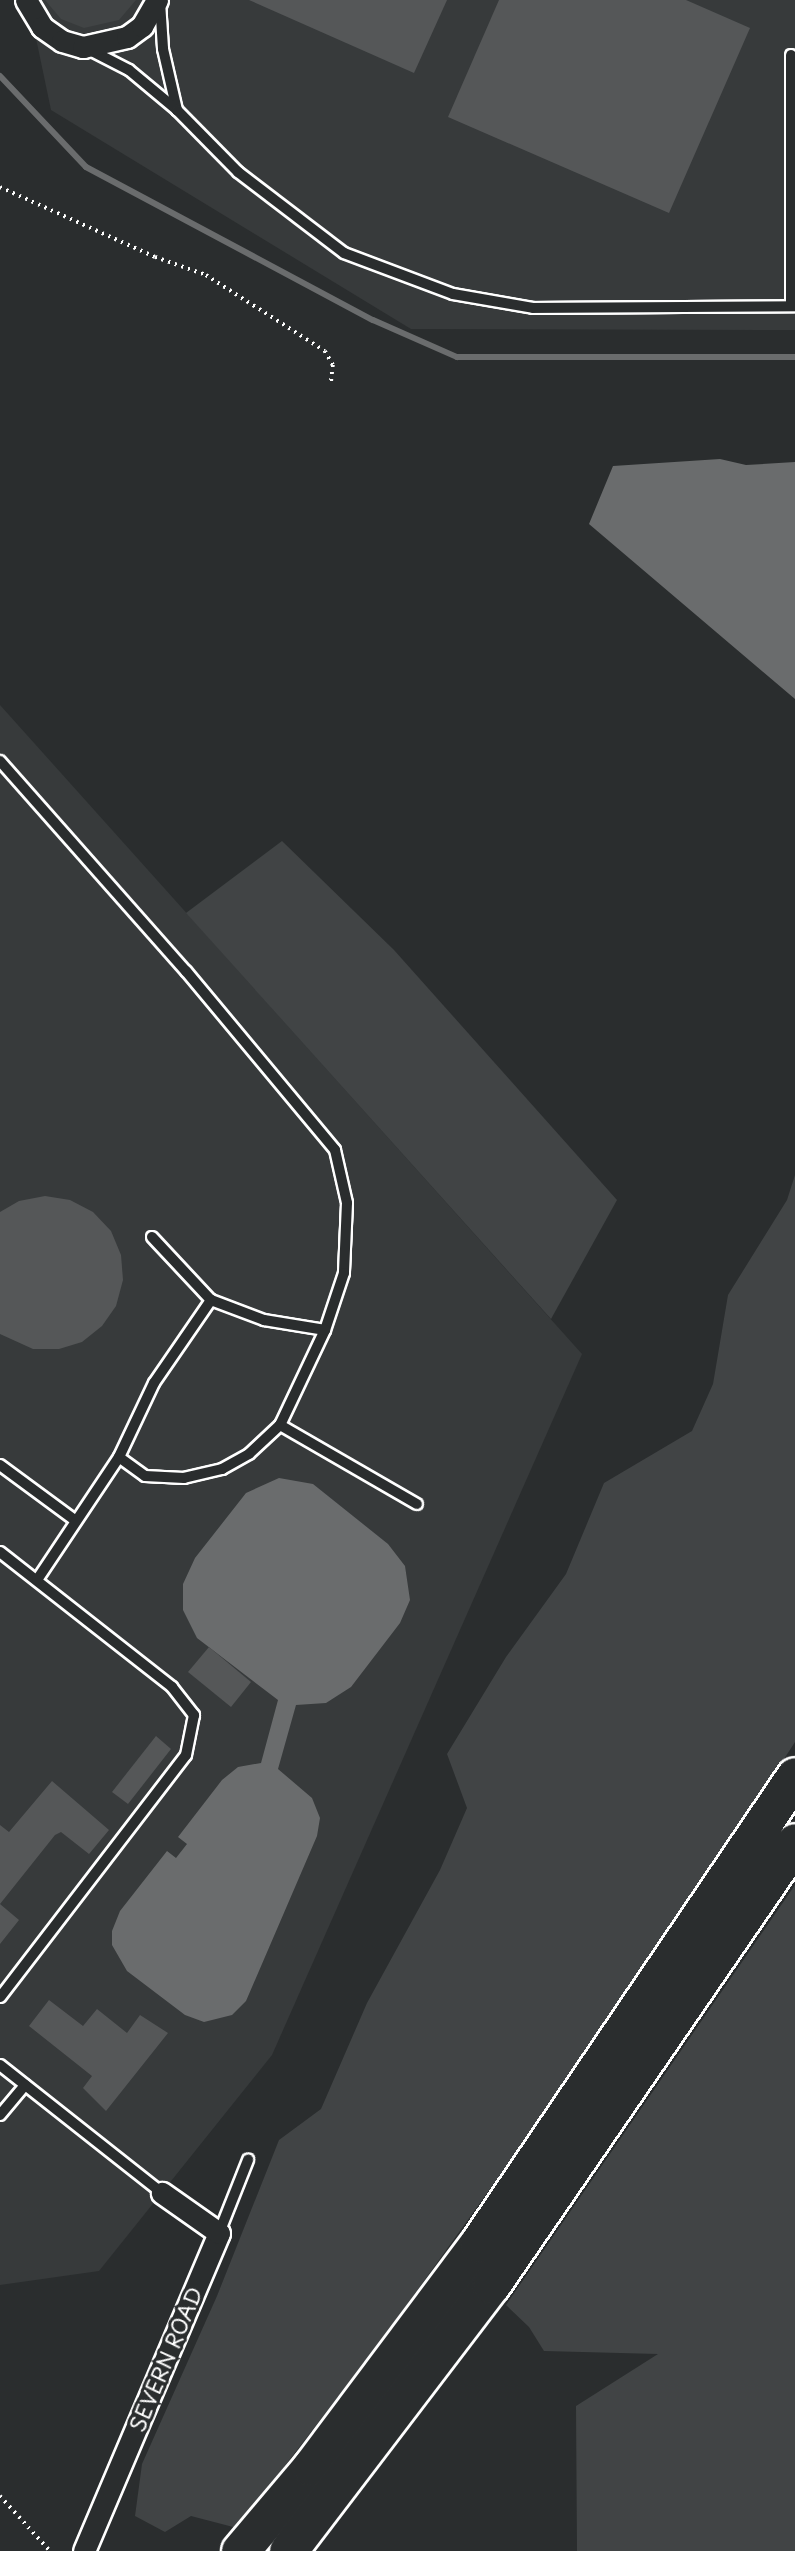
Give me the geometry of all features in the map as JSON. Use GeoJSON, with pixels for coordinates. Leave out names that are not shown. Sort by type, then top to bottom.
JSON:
{"type":"FeatureCollection","features":[{"type":"Feature","properties":{"kind":"highway"},"geometry":{"type":"LineString","coordinates":[[240,2551],[311,2467],[478,2244],[795,1776]]}},
{"type":"Feature","properties":{"kind":"highway"},"geometry":{"type":"LineString","coordinates":[[288,2551],[491,2285],[795,1842]]}},
{"type":"Feature","properties":{"kind":"street"},"geometry":{"type":"LineString","coordinates":[[26,0],[42,27],[62,41],[83,47],[109,45],[127,37],[142,26],[158,0]]}},
{"type":"Feature","properties":{"kind":"street"},"geometry":{"type":"LineString","coordinates":[[162,2193],[219,2233]]}},
{"type":"Feature","properties":{"kind":"street","name":"SEVERN ROAD"},"geometry":{"type":"LineString","coordinates":[[84,2551],[219,2233]]}},
{"type":"Feature","properties":{"kind":"lane"},"geometry":{"type":"LineString","coordinates":[[158,0],[163,49],[177,110]]}},
{"type":"Feature","properties":{"kind":"lane"},"geometry":{"type":"LineString","coordinates":[[83,47],[129,70],[177,110],[238,172],[344,253],[453,294],[533,308],[793,306],[791,55]]}},
{"type":"Feature","properties":{"kind":"lane"},"geometry":{"type":"LineString","coordinates":[[0,761],[186,971],[335,1150],[347,1203],[344,1273],[325,1330],[280,1426],[249,1454],[222,1469],[184,1478],[145,1476],[119,1457]]}},
{"type":"Feature","properties":{"kind":"lane"},"geometry":{"type":"LineString","coordinates":[[152,1237],[211,1300],[264,1320],[325,1330]]}},
{"type":"Feature","properties":{"kind":"lane"},"geometry":{"type":"LineString","coordinates":[[37,1580],[119,1457],[154,1383],[211,1300]]}},
{"type":"Feature","properties":{"kind":"lane"},"geometry":{"type":"LineString","coordinates":[[280,1426],[417,1504]]}},
{"type":"Feature","properties":{"kind":"lane"},"geometry":{"type":"LineString","coordinates":[[0,1465],[76,1521]]}},
{"type":"Feature","properties":{"kind":"lane"},"geometry":{"type":"LineString","coordinates":[[0,1552],[172,1687],[194,1715],[186,1755],[0,1997]]}},
{"type":"Feature","properties":{"kind":"lane"},"geometry":{"type":"LineString","coordinates":[[0,2066],[162,2193]]}},
{"type":"Feature","properties":{"kind":"lane"},"geometry":{"type":"LineString","coordinates":[[0,2115],[24,2085]]}},
{"type":"Feature","properties":{"kind":"lane"},"geometry":{"type":"LineString","coordinates":[[219,2233],[248,2160]]}},
{"type":"Feature","properties":{"kind":"path"},"geometry":{"type":"LineString","coordinates":[[0,187],[155,257],[206,275],[325,351],[333,365],[331,385]]}},
{"type":"Feature","properties":{"kind":"path"},"geometry":{"type":"LineString","coordinates":[[0,2496],[50,2551]]}},
{"type":"Feature","properties":{"kind":"shaded area"},"geometry":{"type":"Polygon","coordinates":[[[28,0],[795,0],[795,330],[411,329],[51,110],[28,0]]]}},
{"type":"Feature","properties":{"kind":"shaded area"},"geometry":{"type":"Polygon","coordinates":[[[45,0],[136,0],[119,20],[84,28],[61,19],[45,0]]]}},
{"type":"Feature","properties":{"kind":"shaded area"},"geometry":{"type":"Polygon","coordinates":[[[720,459],[746,465],[795,462],[795,699],[589,524],[613,466],[720,459]]]}},
{"type":"Feature","properties":{"kind":"shaded area"},"geometry":{"type":"Polygon","coordinates":[[[0,705],[582,1354],[272,2055],[99,2271],[0,2285],[0,705]]]}},
{"type":"Feature","properties":{"kind":"shaded area"},"geometry":{"type":"Polygon","coordinates":[[[282,841],[394,950],[617,1200],[551,1319],[186,913],[282,841]]]}},
{"type":"Feature","properties":{"kind":"shaded area"},"geometry":{"type":"Polygon","coordinates":[[[795,1175],[795,1742],[644,1975],[380,2342],[237,2528],[191,2516],[165,2532],[135,2516],[142,2464],[217,2296],[279,2140],[321,2109],[367,2003],[440,1870],[467,1808],[447,1754],[506,1657],[566,1574],[604,1483],[692,1431],[713,1384],[728,1295],[787,1200],[795,1175]]]}},
{"type":"Feature","properties":{"kind":"shaded area"},"geometry":{"type":"Polygon","coordinates":[[[279,1478],[313,1484],[388,1544],[405,1566],[410,1600],[400,1623],[351,1687],[326,1703],[296,1705],[278,1769],[312,1798],[320,1818],[317,1836],[246,2001],[232,2015],[204,2022],[185,2015],[127,1971],[112,1945],[112,1931],[120,1911],[167,1851],[176,1858],[187,1844],[178,1837],[222,1780],[238,1767],[261,1763],[278,1700],[197,1638],[183,1610],[183,1584],[195,1558],[246,1493],[279,1478]]]}},
{"type":"Feature","properties":{"kind":"shaded area"},"geometry":{"type":"Polygon","coordinates":[[[795,1885],[795,2551],[577,2551],[576,2406],[658,2354],[544,2351],[529,2327],[506,2305],[795,1885]]]}},
{"type":"Feature","properties":{"kind":"building"},"geometry":{"type":"Polygon","coordinates":[[[249,0],[447,0],[414,73],[249,0]]]}},
{"type":"Feature","properties":{"kind":"building"},"geometry":{"type":"Polygon","coordinates":[[[499,0],[686,0],[750,28],[669,213],[448,117],[499,0]]]}},
{"type":"Feature","properties":{"kind":"building"},"geometry":{"type":"Polygon","coordinates":[[[45,1196],[70,1200],[93,1212],[111,1231],[121,1255],[123,1280],[116,1306],[102,1326],[82,1342],[59,1349],[33,1349],[0,1334],[0,1212],[19,1201],[45,1196]]]}},
{"type":"Feature","properties":{"kind":"building"},"geometry":{"type":"Polygon","coordinates":[[[209,1647],[251,1682],[231,1707],[188,1672],[209,1647]]]}},
{"type":"Feature","properties":{"kind":"building"},"geometry":{"type":"Polygon","coordinates":[[[156,1736],[171,1749],[128,1804],[112,1792],[156,1736]]]}},
{"type":"Feature","properties":{"kind":"building"},"geometry":{"type":"Polygon","coordinates":[[[52,1781],[109,1830],[89,1854],[61,1832],[55,1835],[0,1904],[0,1825],[9,1832],[52,1781]]]}},
{"type":"Feature","properties":{"kind":"building"},"geometry":{"type":"Polygon","coordinates":[[[0,1904],[19,1920],[0,1944],[0,1904]]]}},
{"type":"Feature","properties":{"kind":"building"},"geometry":{"type":"Polygon","coordinates":[[[49,2000],[83,2026],[97,2009],[127,2033],[140,2015],[168,2033],[106,2111],[83,2088],[92,2076],[29,2026],[49,2000]]]}},
{"type":"Feature","properties":{"kind":"waterway"},"geometry":{"type":"LineString","coordinates":[[0,76],[86,167],[373,320],[457,357],[795,357]]}}]}
